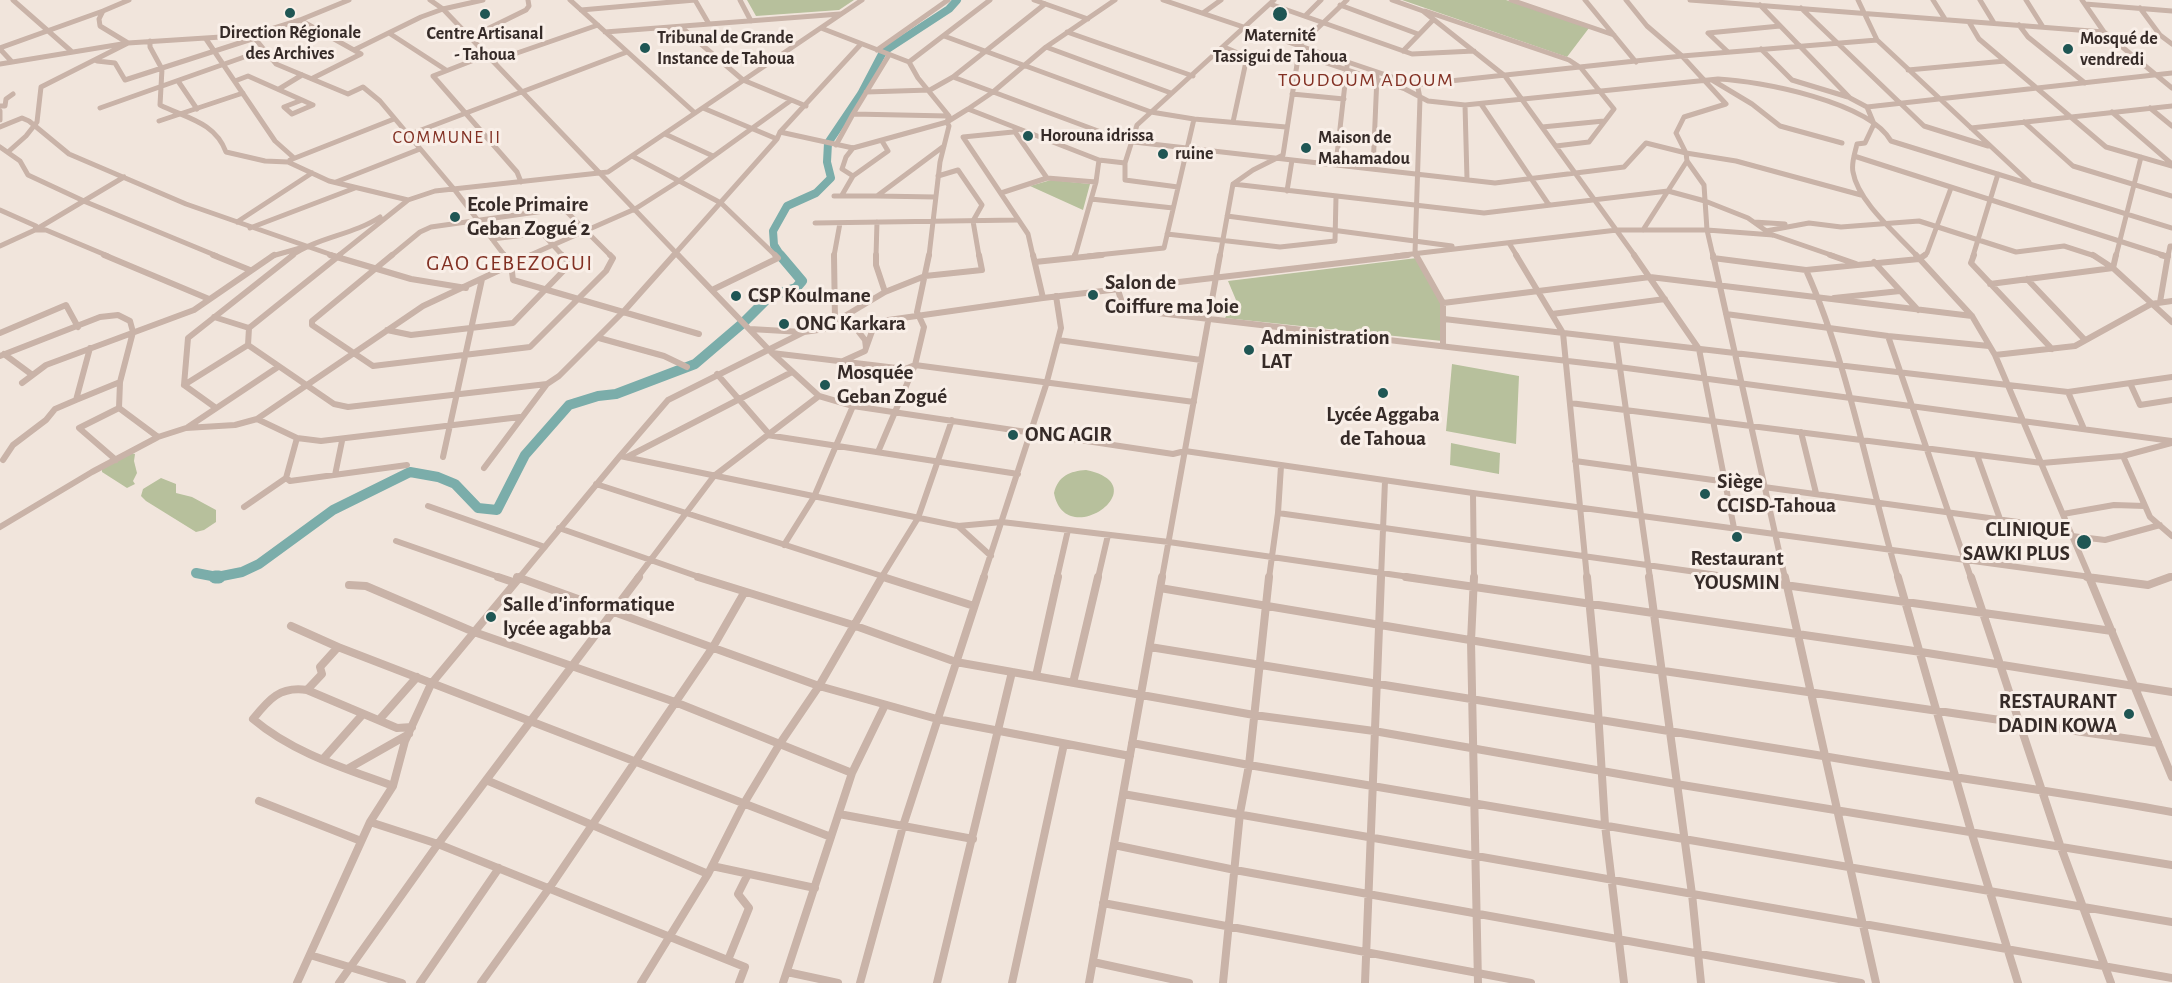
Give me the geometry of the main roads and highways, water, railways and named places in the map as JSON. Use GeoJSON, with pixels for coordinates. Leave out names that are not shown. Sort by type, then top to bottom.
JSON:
{"type":"FeatureCollection","features":[{"type":"Feature","properties":{"kind":"waterway"},"geometry":{"type":"LineString","coordinates":[[781,256],[774,245],[773,231],[787,206],[816,193],[831,178],[827,162],[828,143],[861,94],[883,52],[949,9],[957,0]]}},
{"type":"Feature","properties":{"kind":"waterway"},"geometry":{"type":"LineString","coordinates":[[217,577],[242,572],[259,564],[333,510],[410,472],[438,477],[455,484],[478,508],[497,510],[525,455],[569,405],[598,396],[616,394],[695,364],[743,323],[770,296],[796,288],[802,281],[780,255]]}},
{"type":"Feature","properties":{"kind":"waterway"},"geometry":{"type":"LineString","coordinates":[[196,573],[217,577]]}},
{"type":"Feature","properties":{"kind":"place","name":"Direction Régionale des Archives"},"geometry":{"type":"Point","coordinates":[290,13]}},
{"type":"Feature","properties":{"kind":"place","name":"Centre Artisanal - Tahoua"},"geometry":{"type":"Point","coordinates":[485,14]}},
{"type":"Feature","properties":{"kind":"place","name":"Maternité Tassigui de Tahoua"},"geometry":{"type":"Point","coordinates":[1280,14]}},
{"type":"Feature","properties":{"kind":"place","name":"Tribunal de Grande Instance de Tahoua"},"geometry":{"type":"Point","coordinates":[645,48]}},
{"type":"Feature","properties":{"kind":"place","name":"Mosqué de vendredi"},"geometry":{"type":"Point","coordinates":[2068,49]}},
{"type":"Feature","properties":{"kind":"place","name":"Horouna idrissa"},"geometry":{"type":"Point","coordinates":[1028,136]}},
{"type":"Feature","properties":{"kind":"place","name":"Maison de Mahamadou"},"geometry":{"type":"Point","coordinates":[1306,148]}},
{"type":"Feature","properties":{"kind":"place","name":"ruine"},"geometry":{"type":"Point","coordinates":[1163,154]}},
{"type":"Feature","properties":{"kind":"place","name":"Ecole Primaire Geban Zogué 2"},"geometry":{"type":"Point","coordinates":[455,217]}},
{"type":"Feature","properties":{"kind":"place","name":"Salon de Coiffure ma Joie"},"geometry":{"type":"Point","coordinates":[1093,295]}},
{"type":"Feature","properties":{"kind":"place","name":"CSP Koulmane"},"geometry":{"type":"Point","coordinates":[736,296]}},
{"type":"Feature","properties":{"kind":"place","name":"ONG Karkara"},"geometry":{"type":"Point","coordinates":[784,324]}},
{"type":"Feature","properties":{"kind":"place","name":"Administration LAT"},"geometry":{"type":"Point","coordinates":[1249,350]}},
{"type":"Feature","properties":{"kind":"place","name":"Mosquée Geban Zogué"},"geometry":{"type":"Point","coordinates":[825,385]}},
{"type":"Feature","properties":{"kind":"place","name":"Lycée Aggaba de Tahoua"},"geometry":{"type":"Point","coordinates":[1383,393]}},
{"type":"Feature","properties":{"kind":"place","name":"ONG AGIR"},"geometry":{"type":"Point","coordinates":[1013,435]}},
{"type":"Feature","properties":{"kind":"place","name":"Siège CCISD-Tahoua"},"geometry":{"type":"Point","coordinates":[1705,494]}},
{"type":"Feature","properties":{"kind":"place","name":"Restaurant YOUSMIN"},"geometry":{"type":"Point","coordinates":[1737,537]}},
{"type":"Feature","properties":{"kind":"place","name":"CLINIQUE SAWKI PLUS"},"geometry":{"type":"Point","coordinates":[2084,542]}},
{"type":"Feature","properties":{"kind":"place","name":"Salle d'informatique lycée agabba"},"geometry":{"type":"Point","coordinates":[491,617]}},
{"type":"Feature","properties":{"kind":"place","name":"RESTAURANT DADIN KOWA"},"geometry":{"type":"Point","coordinates":[2129,714]}},
{"type":"Feature","properties":{"kind":"district","name":"TOUDOUM ADOUM"},"geometry":{"type":"Point","coordinates":[1366,80]}},
{"type":"Feature","properties":{"kind":"district","name":"COMMUNE II"},"geometry":{"type":"Point","coordinates":[447,138]}},
{"type":"Feature","properties":{"kind":"district","name":"GAO GEBEZOGUI"},"geometry":{"type":"Point","coordinates":[510,263]}}]}
